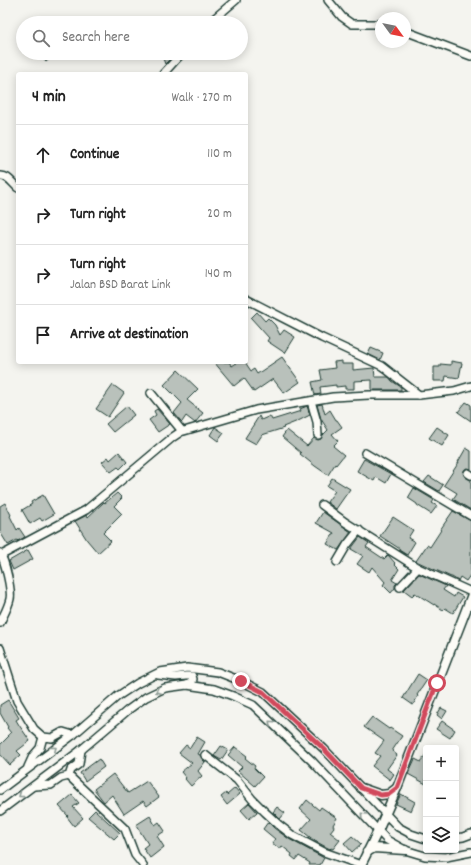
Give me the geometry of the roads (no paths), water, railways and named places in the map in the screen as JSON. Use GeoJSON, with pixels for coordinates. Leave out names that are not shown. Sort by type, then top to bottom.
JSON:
{"type":"FeatureCollection","features":[{"type":"Feature","properties":{"kind":"street"},"geometry":{"type":"LineString","coordinates":[[217,16],[236,0]]}},
{"type":"Feature","properties":{"kind":"street"},"geometry":{"type":"LineString","coordinates":[[328,0],[342,17],[352,24],[375,24]]}},
{"type":"Feature","properties":{"kind":"street"},"geometry":{"type":"LineString","coordinates":[[411,33],[471,56]]}},
{"type":"Feature","properties":{"kind":"street"},"geometry":{"type":"LineString","coordinates":[[165,72],[176,60]]}},
{"type":"Feature","properties":{"kind":"street"},"geometry":{"type":"LineString","coordinates":[[0,176],[4,176],[16,186]]}},
{"type":"Feature","properties":{"kind":"street"},"geometry":{"type":"LineString","coordinates":[[248,300],[322,338],[382,366],[419,395]]}},
{"type":"Feature","properties":{"kind":"street"},"geometry":{"type":"LineString","coordinates":[[0,623],[10,595],[1,555],[86,510],[182,431],[256,410],[333,397],[419,395],[454,391],[471,386]]}},
{"type":"Feature","properties":{"kind":"street"},"geometry":{"type":"LineString","coordinates":[[151,393],[182,431]]}},
{"type":"Feature","properties":{"kind":"street"},"geometry":{"type":"LineString","coordinates":[[311,401],[317,422],[318,435]]}},
{"type":"Feature","properties":{"kind":"street"},"geometry":{"type":"LineString","coordinates":[[365,453],[471,516]]}},
{"type":"Feature","properties":{"kind":"street"},"geometry":{"type":"LineString","coordinates":[[322,505],[345,522],[418,568],[471,592]]}},
{"type":"Feature","properties":{"kind":"street"},"geometry":{"type":"LineString","coordinates":[[337,562],[359,530]]}},
{"type":"Feature","properties":{"kind":"street"},"geometry":{"type":"LineString","coordinates":[[400,587],[418,568]]}},
{"type":"Feature","properties":{"kind":"street"},"geometry":{"type":"LineString","coordinates":[[205,755],[237,780],[278,826],[324,852],[361,865],[397,788],[471,597]]}},
{"type":"Feature","properties":{"kind":"street"},"geometry":{"type":"LineString","coordinates":[[0,648],[17,701],[34,729],[43,738],[52,738],[63,732],[73,735]]}},
{"type":"Feature","properties":{"kind":"street"},"geometry":{"type":"LineString","coordinates":[[0,790],[73,735],[118,696],[138,683],[160,672],[187,668],[218,672],[263,692],[324,749],[398,827],[423,838]]}},
{"type":"Feature","properties":{"kind":"street"},"geometry":{"type":"LineString","coordinates":[[154,675],[176,677],[192,676],[192,682],[187,685]]}},
{"type":"Feature","properties":{"kind":"street"},"geometry":{"type":"LineString","coordinates":[[0,811],[81,750],[128,710],[146,697],[165,688],[187,685],[214,689],[253,705],[312,761],[387,840],[405,850],[425,856],[446,857],[471,852]]}},
{"type":"Feature","properties":{"kind":"street"},"geometry":{"type":"LineString","coordinates":[[27,769],[33,756],[40,748],[43,738]]}},
{"type":"Feature","properties":{"kind":"street"},"geometry":{"type":"LineString","coordinates":[[32,786],[51,785],[61,778],[69,776],[72,770],[79,764],[81,750]]}},
{"type":"Feature","properties":{"kind":"street"},"geometry":{"type":"LineString","coordinates":[[69,776],[125,829],[135,855],[143,865]]}},
{"type":"Feature","properties":{"kind":"street"},"geometry":{"type":"LineString","coordinates":[[361,788],[381,795],[389,794],[397,788]]}},
{"type":"Feature","properties":{"kind":"street"},"geometry":{"type":"LineString","coordinates":[[459,838],[471,834]]}},
{"type":"Feature","properties":{"kind":"street"},"geometry":{"type":"LineString","coordinates":[[367,852],[374,848],[405,850]]}}]}
